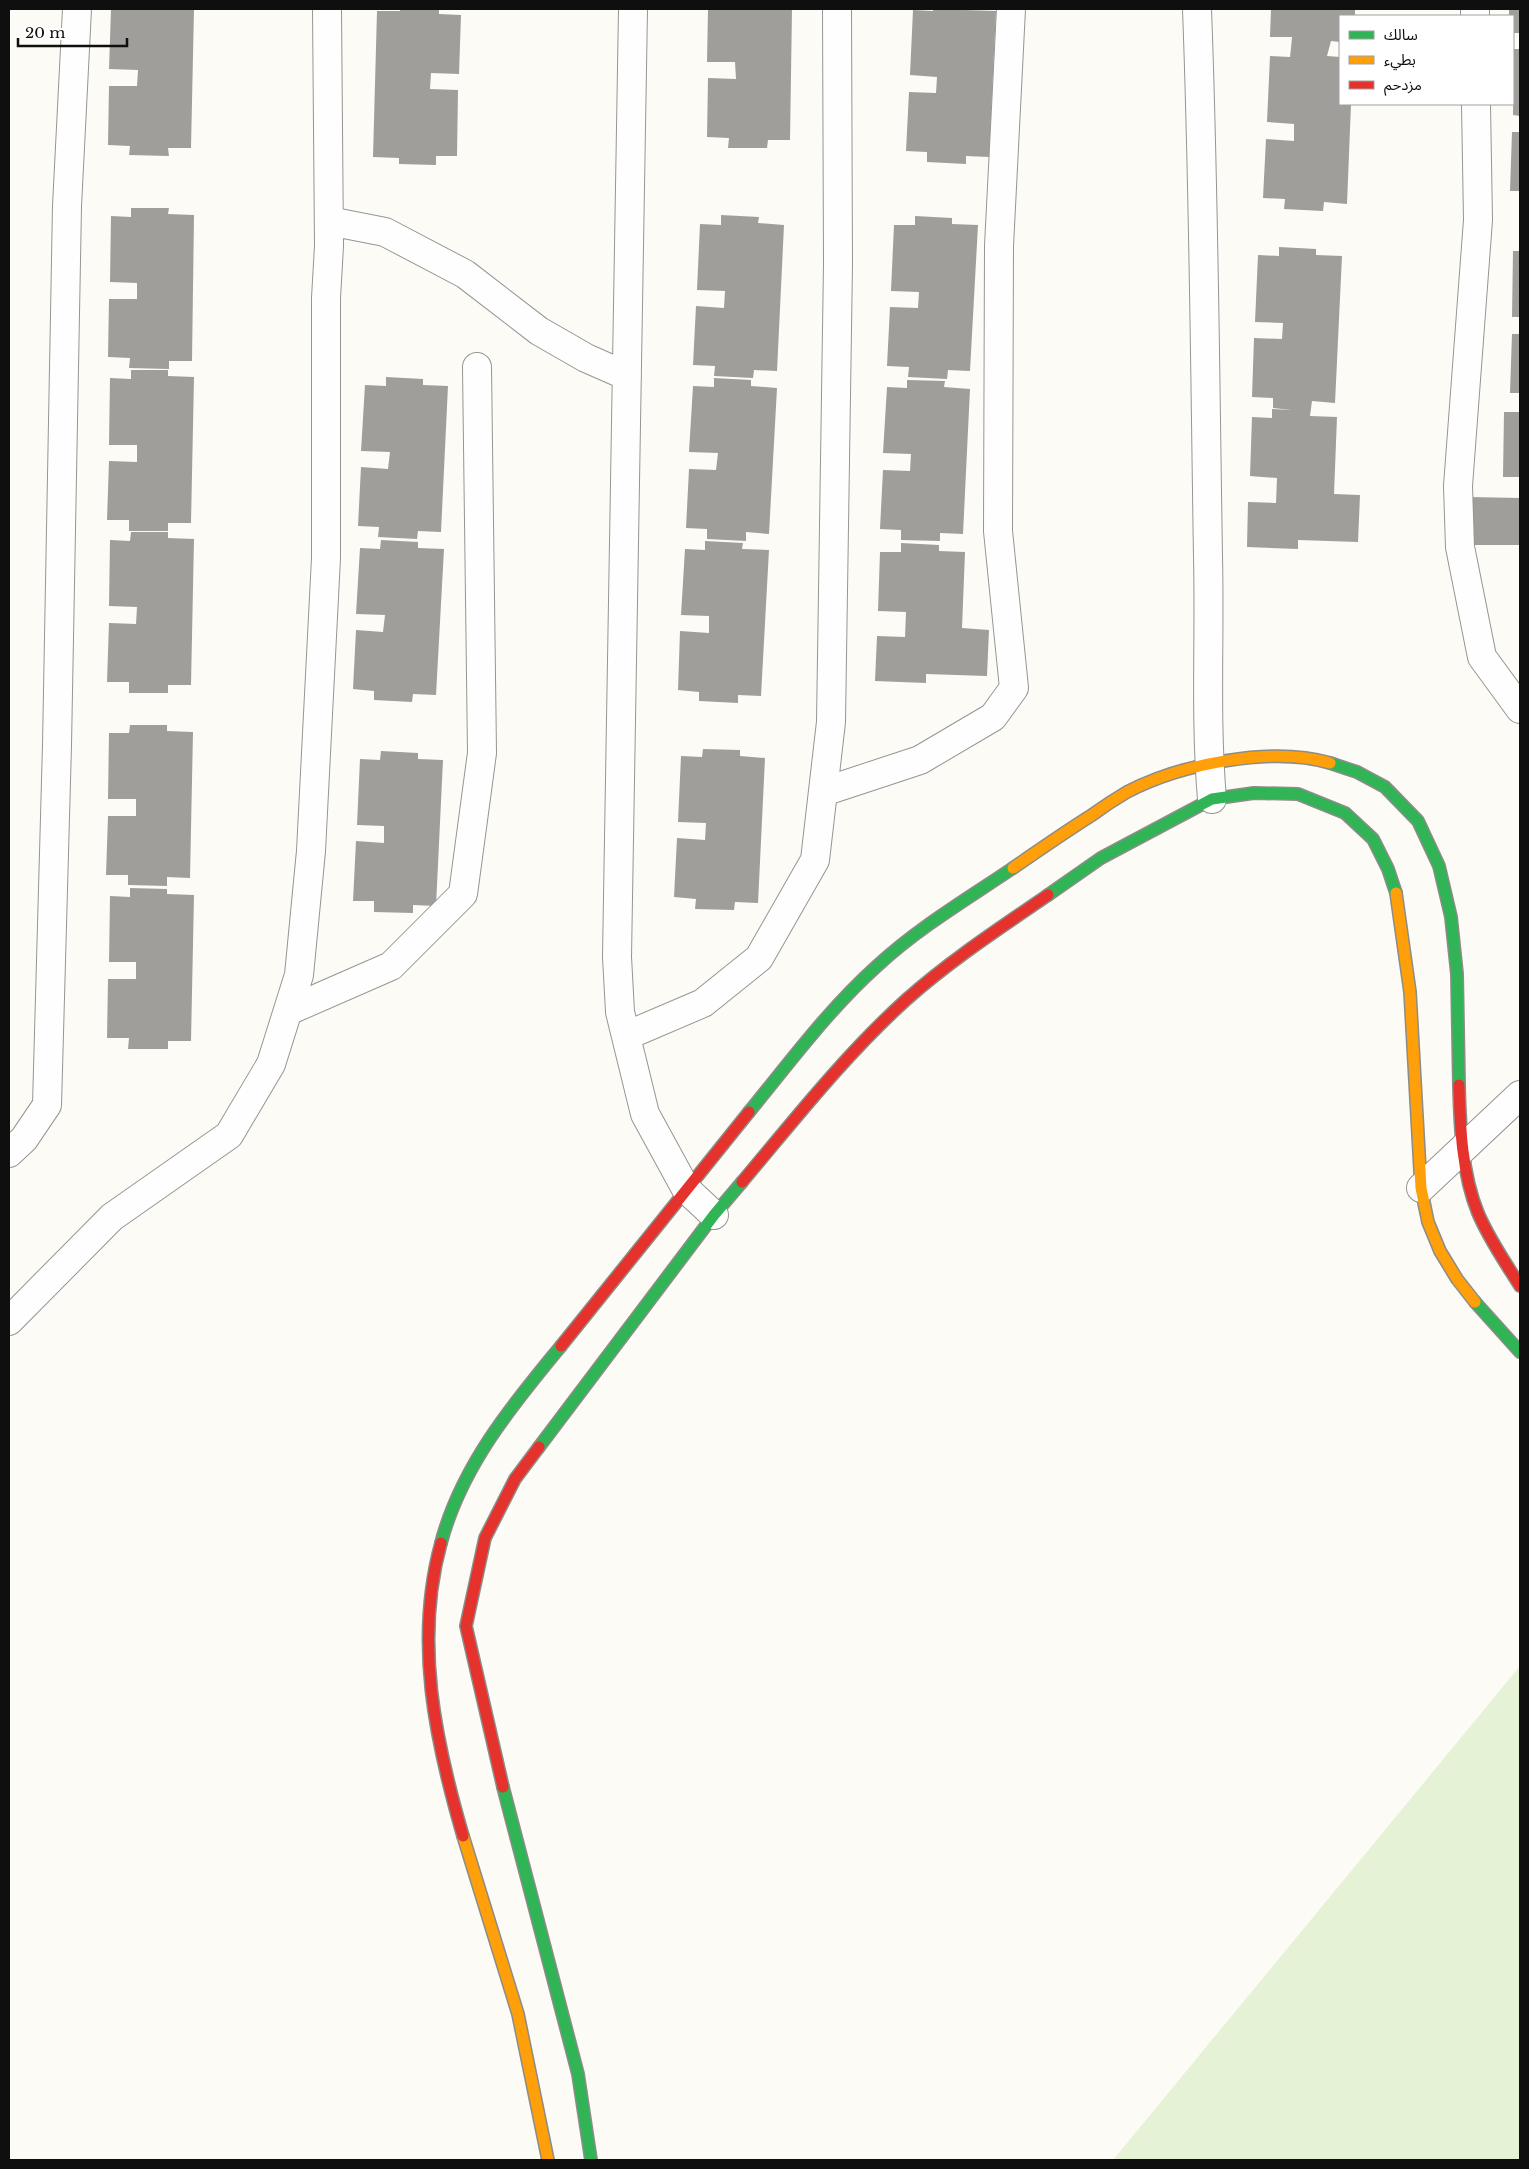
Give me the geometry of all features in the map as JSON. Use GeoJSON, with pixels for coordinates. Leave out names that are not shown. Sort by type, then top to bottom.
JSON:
{"type":"FeatureCollection","features":[{"type":"Feature","properties":{"kind":"street"},"geometry":{"type":"LineString","coordinates":[[9,1153],[24,1139],[46,1104],[57,745],[67,206],[76,9]]}},
{"type":"Feature","properties":{"kind":"street"},"geometry":{"type":"LineString","coordinates":[[9,1320],[112,1216],[229,1135],[271,1064],[299,975],[311,851],[326,558],[326,308],[329,221],[327,9]]}},
{"type":"Feature","properties":{"kind":"street"},"geometry":{"type":"LineString","coordinates":[[633,9],[617,957],[620,1012],[645,1114],[686,1189],[714,1215]]}},
{"type":"Feature","properties":{"kind":"street"},"geometry":{"type":"LineString","coordinates":[[626,1036],[703,1003],[759,958],[816,860],[831,722],[838,264],[837,9]]}},
{"type":"Feature","properties":{"kind":"street"},"geometry":{"type":"LineString","coordinates":[[823,792],[920,760],[993,717],[1014,688],[998,531],[999,246],[1011,9]]}},
{"type":"Feature","properties":{"kind":"street"},"geometry":{"type":"LineString","coordinates":[[1196,9],[1202,143],[1210,642],[1209,763],[1212,799]]}},
{"type":"Feature","properties":{"kind":"street"},"geometry":{"type":"LineString","coordinates":[[1476,105],[1478,220],[1458,486],[1460,547],[1482,657],[1520,710]]}},
{"type":"Feature","properties":{"kind":"street"},"geometry":{"type":"LineString","coordinates":[[329,221],[385,232],[393,236],[465,274],[539,331],[586,358],[627,376]]}},
{"type":"Feature","properties":{"kind":"street"},"geometry":{"type":"LineString","coordinates":[[288,1011],[391,966],[463,894],[482,753],[478,367]]}},
{"type":"Feature","properties":{"kind":"street"},"geometry":{"type":"LineString","coordinates":[[548,2160],[519,2018],[440,1751],[428,1682],[426,1624],[434,1567],[450,1511],[476,1458],[508,1410],[584,1321],[686,1189],[822,1023],[865,976],[919,932],[1035,852],[1131,790],[1209,763],[1270,757],[1306,759],[1344,766],[1385,788],[1416,817],[1440,866],[1452,925],[1458,996],[1460,1102],[1468,1184],[1483,1228],[1520,1286]]}},
{"type":"Feature","properties":{"kind":"street"},"geometry":{"type":"LineString","coordinates":[[591,2160],[578,2074],[512,1826],[466,1626],[485,1538],[515,1479],[633,1325],[714,1215],[849,1056],[908,998],[974,946],[1101,858],[1212,799],[1254,793],[1298,794],[1345,813],[1373,839],[1388,869],[1398,900],[1410,992],[1421,1188],[1428,1222],[1440,1251],[1457,1278],[1484,1313],[1520,1352]]}},
{"type":"Feature","properties":{"kind":"street"},"geometry":{"type":"LineString","coordinates":[[1421,1188],[1520,1095]]}},
{"type":"Feature","properties":{"kind":"green space"},"geometry":{"type":"Polygon","coordinates":[[[1520,1666],[1520,2160],[1113,2160],[1520,1666]]]}},
{"type":"Feature","properties":{"kind":"building"},"geometry":{"type":"Polygon","coordinates":[[[111,9],[194,9],[191,148],[168,148],[169,156],[129,155],[130,146],[108,145],[109,86],[137,86],[138,70],[109,69],[111,9]]]}},
{"type":"Feature","properties":{"kind":"building"},"geometry":{"type":"Polygon","coordinates":[[[400,9],[439,9],[439,14],[461,15],[459,74],[431,73],[430,89],[458,90],[457,156],[436,156],[436,165],[399,164],[399,158],[373,157],[377,11],[400,11],[400,9]]]}},
{"type":"Feature","properties":{"kind":"building"},"geometry":{"type":"Polygon","coordinates":[[[708,9],[792,9],[790,140],[768,140],[767,148],[728,148],[729,138],[707,137],[708,78],[736,79],[735,62],[707,62],[708,9]]]}},
{"type":"Feature","properties":{"kind":"building"},"geometry":{"type":"Polygon","coordinates":[[[933,9],[996,11],[989,157],[966,156],[966,164],[927,162],[927,152],[906,151],[909,92],[936,93],[937,77],[910,75],[913,10],[933,11],[933,9]]]}},
{"type":"Feature","properties":{"kind":"building"},"geometry":{"type":"Polygon","coordinates":[[[1271,9],[1355,9],[1355,15],[1339,15],[1339,42],[1331,41],[1327,56],[1339,57],[1339,105],[1351,105],[1347,204],[1324,202],[1323,211],[1284,209],[1285,199],[1263,198],[1266,139],[1294,141],[1294,124],[1267,122],[1270,56],[1290,57],[1292,37],[1270,37],[1271,9]]]}},
{"type":"Feature","properties":{"kind":"building"},"geometry":{"type":"Polygon","coordinates":[[[1509,9],[1520,9],[1520,33],[1514,33],[1514,15],[1509,15],[1509,9]]]}},
{"type":"Feature","properties":{"kind":"building"},"geometry":{"type":"Polygon","coordinates":[[[1514,49],[1520,49],[1520,116],[1513,115],[1514,49]]]}},
{"type":"Feature","properties":{"kind":"building"},"geometry":{"type":"Polygon","coordinates":[[[1512,132],[1520,132],[1520,191],[1510,191],[1512,132]]]}},
{"type":"Feature","properties":{"kind":"building"},"geometry":{"type":"Polygon","coordinates":[[[131,208],[169,208],[168,214],[194,215],[192,361],[169,361],[169,369],[129,368],[130,358],[108,357],[109,299],[137,299],[137,283],[110,282],[111,216],[131,217],[131,208]]]}},
{"type":"Feature","properties":{"kind":"building"},"geometry":{"type":"Polygon","coordinates":[[[721,215],[759,217],[758,223],[784,225],[777,371],[754,370],[753,378],[714,376],[715,366],[693,365],[696,306],[724,308],[725,291],[697,290],[700,224],[721,225],[721,215]]]}},
{"type":"Feature","properties":{"kind":"building"},"geometry":{"type":"Polygon","coordinates":[[[915,216],[952,218],[952,224],[978,225],[970,371],[948,370],[947,379],[908,377],[909,367],[887,366],[890,307],[918,308],[919,292],[891,291],[894,225],[915,225],[915,216]]]}},
{"type":"Feature","properties":{"kind":"building"},"geometry":{"type":"Polygon","coordinates":[[[1279,247],[1316,249],[1316,255],[1342,256],[1335,403],[1312,401],[1310,416],[1337,417],[1334,494],[1360,495],[1358,542],[1298,540],[1298,549],[1247,547],[1248,502],[1276,503],[1277,478],[1250,476],[1252,417],[1272,418],[1272,409],[1292,410],[1273,408],[1273,398],[1252,397],[1254,338],[1282,339],[1283,323],[1255,322],[1258,255],[1279,256],[1279,247]]]}},
{"type":"Feature","properties":{"kind":"building"},"geometry":{"type":"Polygon","coordinates":[[[1513,251],[1520,251],[1520,317],[1512,317],[1513,251]]]}},
{"type":"Feature","properties":{"kind":"building"},"geometry":{"type":"Polygon","coordinates":[[[1512,334],[1520,334],[1520,393],[1510,393],[1512,334]]]}},
{"type":"Feature","properties":{"kind":"building"},"geometry":{"type":"Polygon","coordinates":[[[131,370],[168,370],[168,376],[194,377],[191,523],[168,523],[168,531],[129,531],[129,520],[107,520],[109,461],[137,462],[137,445],[109,445],[110,378],[131,379],[131,370]]]}},
{"type":"Feature","properties":{"kind":"building"},"geometry":{"type":"Polygon","coordinates":[[[386,377],[423,379],[423,385],[448,386],[441,532],[418,531],[417,539],[378,537],[379,527],[358,526],[361,467],[388,469],[390,452],[361,451],[365,385],[386,386],[386,377]]]}},
{"type":"Feature","properties":{"kind":"building"},"geometry":{"type":"Polygon","coordinates":[[[714,378],[751,380],[751,386],[777,388],[769,534],[746,532],[746,541],[707,539],[707,529],[686,528],[689,469],[716,470],[718,453],[689,452],[693,386],[714,387],[714,378]]]}},
{"type":"Feature","properties":{"kind":"building"},"geometry":{"type":"Polygon","coordinates":[[[907,380],[945,381],[944,387],[970,389],[963,534],[940,533],[940,541],[901,540],[901,530],[880,529],[883,470],[910,471],[911,454],[883,453],[887,387],[907,388],[907,380]]]}},
{"type":"Feature","properties":{"kind":"building"},"geometry":{"type":"Polygon","coordinates":[[[1504,412],[1520,412],[1520,477],[1503,477],[1504,412]]]}},
{"type":"Feature","properties":{"kind":"building"},"geometry":{"type":"Polygon","coordinates":[[[1470,497],[1520,498],[1520,545],[1469,545],[1470,497]]]}},
{"type":"Feature","properties":{"kind":"building"},"geometry":{"type":"Polygon","coordinates":[[[131,532],[168,532],[168,538],[194,539],[191,685],[168,685],[168,693],[129,693],[129,682],[107,682],[109,623],[136,624],[137,607],[109,606],[110,540],[130,541],[131,532]]]}},
{"type":"Feature","properties":{"kind":"building"},"geometry":{"type":"Polygon","coordinates":[[[381,540],[418,542],[418,548],[444,549],[436,695],[413,694],[412,702],[374,700],[374,691],[353,689],[356,630],[383,632],[385,615],[356,614],[360,548],[380,549],[381,540]]]}},
{"type":"Feature","properties":{"kind":"building"},"geometry":{"type":"Polygon","coordinates":[[[705,541],[743,543],[742,549],[769,550],[761,696],[738,695],[738,703],[699,701],[699,692],[678,690],[680,631],[709,633],[709,616],[681,615],[685,549],[705,550],[705,541]]]}},
{"type":"Feature","properties":{"kind":"building"},"geometry":{"type":"Polygon","coordinates":[[[901,543],[939,545],[939,551],[965,552],[962,628],[989,630],[987,676],[926,674],[926,683],[875,681],[877,636],[905,637],[906,612],[878,611],[880,552],[901,552],[901,543]]]}},
{"type":"Feature","properties":{"kind":"building"},"geometry":{"type":"Polygon","coordinates":[[[130,725],[167,725],[167,731],[193,732],[190,878],[167,877],[167,886],[128,885],[128,875],[106,875],[108,816],[136,816],[136,799],[108,799],[109,733],[129,733],[130,725]]]}},
{"type":"Feature","properties":{"kind":"building"},"geometry":{"type":"Polygon","coordinates":[[[703,749],[740,750],[740,756],[765,758],[758,903],[735,902],[734,910],[695,909],[696,899],[674,897],[677,838],[705,840],[706,823],[678,822],[681,756],[702,757],[703,749]]]}},
{"type":"Feature","properties":{"kind":"building"},"geometry":{"type":"Polygon","coordinates":[[[381,751],[418,753],[418,759],[443,760],[436,906],[413,905],[413,913],[374,912],[374,901],[353,901],[356,841],[384,843],[384,826],[357,825],[360,759],[380,760],[381,751]]]}},
{"type":"Feature","properties":{"kind":"building"},"geometry":{"type":"Polygon","coordinates":[[[130,888],[167,889],[167,894],[194,895],[191,1041],[168,1041],[168,1049],[128,1049],[129,1038],[107,1038],[108,979],[136,979],[136,962],[109,962],[110,896],[130,897],[130,888]]]}},
{"type":"Feature","properties":{"kind":"traffic: fast"},"geometry":{"type":"LineString","coordinates":[[1330,763],[1357,772],[1385,787],[1418,821],[1439,866],[1451,917],[1457,974],[1459,1085]]}},
{"type":"Feature","properties":{"kind":"traffic: fast"},"geometry":{"type":"LineString","coordinates":[[1048,895],[1101,858],[1212,799],[1254,793],[1298,794],[1345,813],[1373,839],[1388,869],[1396,893]]}},
{"type":"Feature","properties":{"kind":"traffic: fast"},"geometry":{"type":"LineString","coordinates":[[749,1112],[826,1018],[877,966],[926,926],[1013,868]]}},
{"type":"Feature","properties":{"kind":"traffic: fast"},"geometry":{"type":"LineString","coordinates":[[539,1447],[714,1215],[742,1182]]}},
{"type":"Feature","properties":{"kind":"traffic: fast"},"geometry":{"type":"LineString","coordinates":[[1475,1302],[1520,1352]]}},
{"type":"Feature","properties":{"kind":"traffic: fast"},"geometry":{"type":"LineString","coordinates":[[441,1543],[461,1488],[490,1438],[524,1391],[561,1346]]}},
{"type":"Feature","properties":{"kind":"traffic: fast"},"geometry":{"type":"LineString","coordinates":[[503,1787],[578,2074],[591,2160]]}},
{"type":"Feature","properties":{"kind":"traffic: slow"},"geometry":{"type":"LineString","coordinates":[[1013,868],[1127,792],[1173,773],[1199,766],[1254,757],[1281,756],[1307,758],[1330,763]]}},
{"type":"Feature","properties":{"kind":"traffic: slow"},"geometry":{"type":"LineString","coordinates":[[1396,893],[1410,992],[1421,1188],[1428,1222],[1440,1251],[1457,1279],[1475,1302]]}},
{"type":"Feature","properties":{"kind":"traffic: slow"},"geometry":{"type":"LineString","coordinates":[[463,1836],[518,2014],[548,2160]]}},
{"type":"Feature","properties":{"kind":"traffic: jam"},"geometry":{"type":"LineString","coordinates":[[742,1182],[842,1064],[907,999],[958,958],[1048,895]]}},
{"type":"Feature","properties":{"kind":"traffic: jam"},"geometry":{"type":"LineString","coordinates":[[1459,1085],[1463,1150],[1468,1182],[1478,1213],[1487,1232],[1520,1286]]}},
{"type":"Feature","properties":{"kind":"traffic: jam"},"geometry":{"type":"LineString","coordinates":[[561,1346],[749,1112]]}},
{"type":"Feature","properties":{"kind":"traffic: jam"},"geometry":{"type":"LineString","coordinates":[[503,1787],[466,1626],[485,1538],[515,1479],[539,1447]]}},
{"type":"Feature","properties":{"kind":"traffic: jam"},"geometry":{"type":"LineString","coordinates":[[441,1543],[433,1580],[429,1617],[431,1690],[444,1764],[463,1836]]}}]}
